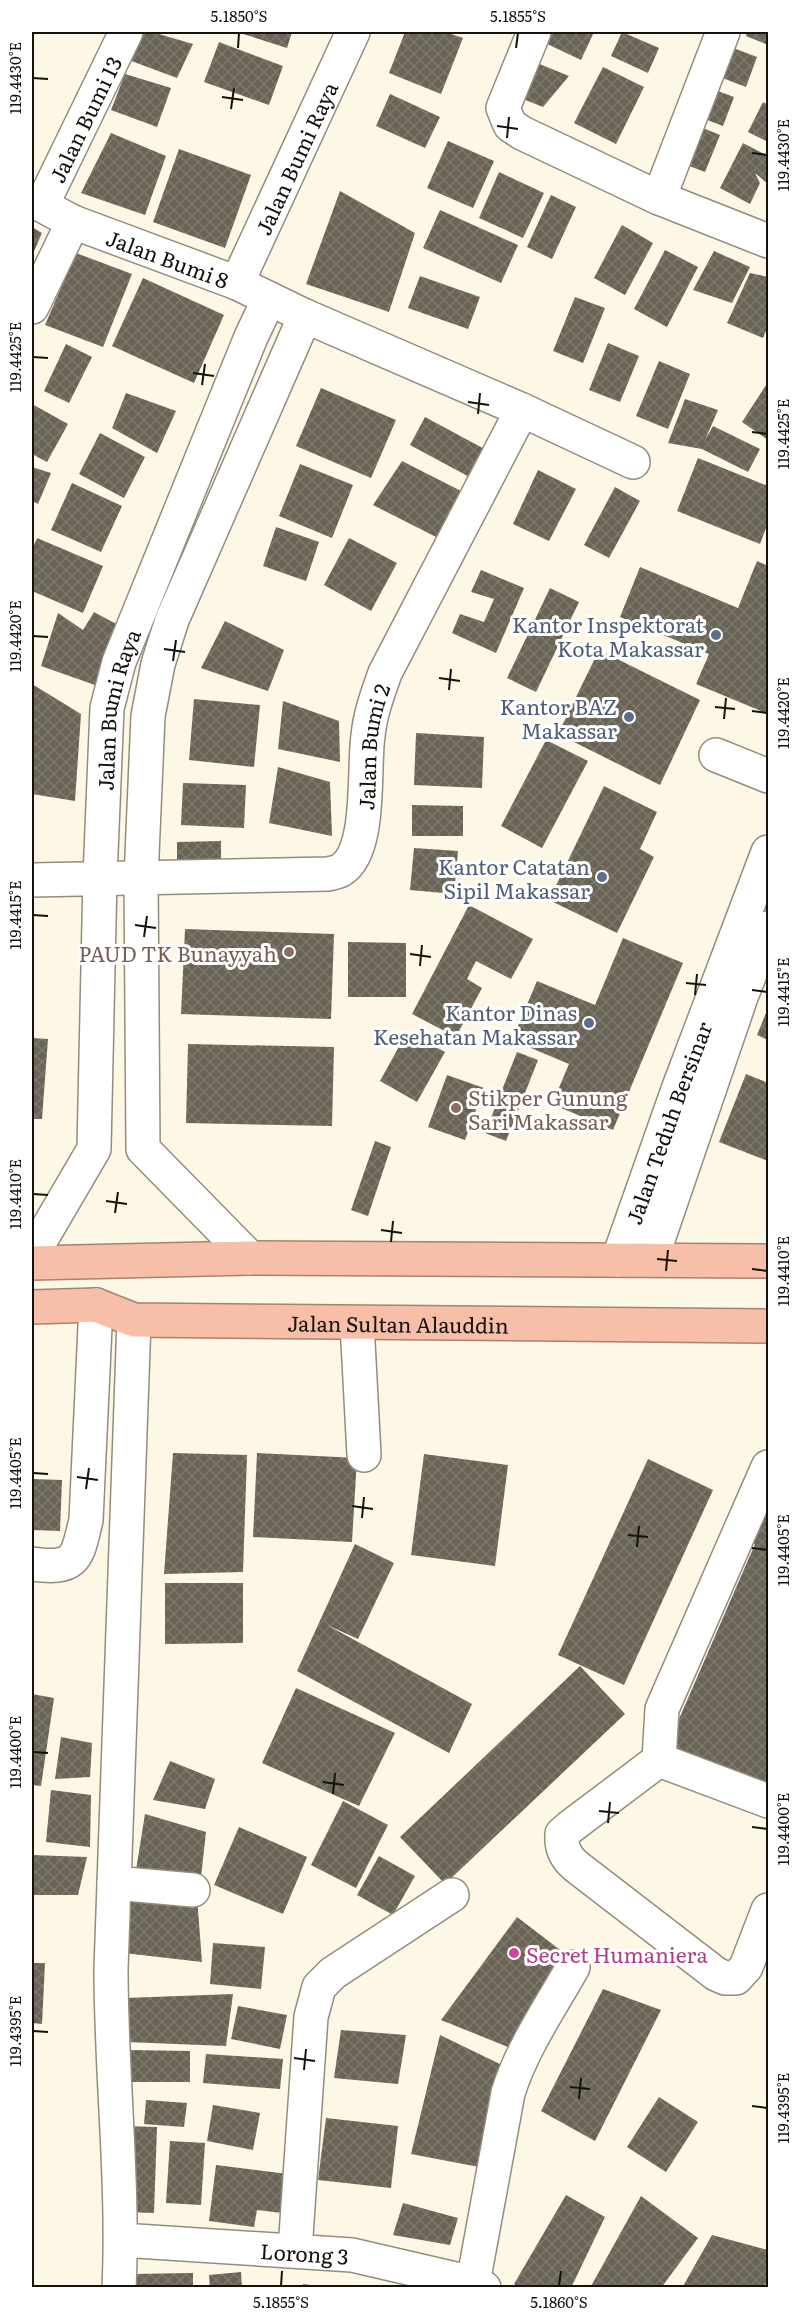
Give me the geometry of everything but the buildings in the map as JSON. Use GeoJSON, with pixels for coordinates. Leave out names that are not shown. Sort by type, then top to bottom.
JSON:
{"type":"FeatureCollection","features":[{"type":"Feature","properties":{"kind":"highway"},"geometry":{"type":"LineString","coordinates":[[32,1263],[250,1258],[768,1261]]}},
{"type":"Feature","properties":{"kind":"highway","name":"Jalan Sultan Alauddin"},"geometry":{"type":"LineString","coordinates":[[32,1307],[96,1305],[134,1320],[768,1326]]}},
{"type":"Feature","properties":{"kind":"street","name":"Jalan Bumi 13"},"geometry":{"type":"LineString","coordinates":[[37,202],[126,32]]}},
{"type":"Feature","properties":{"kind":"street","name":"Jalan Bumi Raya"},"geometry":{"type":"LineString","coordinates":[[237,283],[353,32]]}},
{"type":"Feature","properties":{"kind":"street"},"geometry":{"type":"LineString","coordinates":[[534,32],[502,108],[510,125],[522,133],[659,198],[768,241]]}},
{"type":"Feature","properties":{"kind":"street"},"geometry":{"type":"LineString","coordinates":[[659,198],[723,32]]}},
{"type":"Feature","properties":{"kind":"street","name":"Jalan Bumi 8"},"geometry":{"type":"LineString","coordinates":[[37,202],[73,222],[237,283],[305,316]]}},
{"type":"Feature","properties":{"kind":"street"},"geometry":{"type":"LineString","coordinates":[[32,307],[73,222]]}},
{"type":"Feature","properties":{"kind":"street","name":"Jalan Bumi Raya"},"geometry":{"type":"LineString","coordinates":[[32,1255],[94,1149],[100,877],[107,708],[110,687],[207,442],[269,299]]}},
{"type":"Feature","properties":{"kind":"street","name":"Jalan Bumi Raya"},"geometry":{"type":"LineString","coordinates":[[143,1149],[141,878],[148,716],[158,664],[172,620],[305,316]]}},
{"type":"Feature","properties":{"kind":"street"},"geometry":{"type":"LineString","coordinates":[[305,316],[522,410],[633,462]]}},
{"type":"Feature","properties":{"kind":"street","name":"Jalan Bumi 2"},"geometry":{"type":"LineString","coordinates":[[32,880],[328,874],[342,870],[351,859],[361,839],[368,736],[373,707],[385,673],[522,410]]}},
{"type":"Feature","properties":{"kind":"street"},"geometry":{"type":"LineString","coordinates":[[716,755],[768,776]]}},
{"type":"Feature","properties":{"kind":"street","name":"Jalan Teduh Bersinar"},"geometry":{"type":"LineString","coordinates":[[651,1260],[768,852]]}},
{"type":"Feature","properties":{"kind":"street","name":"Jalan Teduh Bersinar"},"geometry":{"type":"LineString","coordinates":[[618,1260],[729,992],[768,928]]}},
{"type":"Feature","properties":{"kind":"street"},"geometry":{"type":"LineString","coordinates":[[94,1149],[143,1149],[250,1258]]}},
{"type":"Feature","properties":{"kind":"street"},"geometry":{"type":"LineString","coordinates":[[32,1564],[45,1566],[65,1563],[75,1558],[78,1553],[86,1520],[96,1305]]}},
{"type":"Feature","properties":{"kind":"street"},"geometry":{"type":"LineString","coordinates":[[119,2288],[121,2240],[111,2039],[111,1969],[134,1320]]}},
{"type":"Feature","properties":{"kind":"street"},"geometry":{"type":"LineString","coordinates":[[357,1323],[364,1455]]}},
{"type":"Feature","properties":{"kind":"street"},"geometry":{"type":"LineString","coordinates":[[768,1467],[662,1709],[659,1760],[562,1834],[563,1849],[567,1859],[716,1974],[725,1978],[736,1977],[746,1967],[768,1910]]}},
{"type":"Feature","properties":{"kind":"street"},"geometry":{"type":"LineString","coordinates":[[659,1760],[768,1802]]}},
{"type":"Feature","properties":{"kind":"street"},"geometry":{"type":"LineString","coordinates":[[114,1883],[193,1890]]}},
{"type":"Feature","properties":{"kind":"street"},"geometry":{"type":"LineString","coordinates":[[295,2250],[311,2024],[319,1987],[333,1972],[452,1895]]}},
{"type":"Feature","properties":{"kind":"street"},"geometry":{"type":"LineString","coordinates":[[479,2285],[508,2092],[525,2052],[573,1967]]}},
{"type":"Feature","properties":{"kind":"street","name":"Lorong 3"},"geometry":{"type":"LineString","coordinates":[[121,2240],[352,2255],[479,2285]]}},
{"type":"Feature","properties":{"kind":"place","name":"Kantor Inspektorat Kota Makassar"},"geometry":{"type":"Point","coordinates":[716,635]}},
{"type":"Feature","properties":{"kind":"place","name":"Kantor BAZ Makassar"},"geometry":{"type":"Point","coordinates":[629,717]}},
{"type":"Feature","properties":{"kind":"place","name":"Kantor Catatan Sipil Makassar"},"geometry":{"type":"Point","coordinates":[602,877]}},
{"type":"Feature","properties":{"kind":"place","name":"PAUD TK Bunayyah"},"geometry":{"type":"Point","coordinates":[289,952]}},
{"type":"Feature","properties":{"kind":"place","name":"Kantor Dinas Kesehatan Makassar"},"geometry":{"type":"Point","coordinates":[589,1023]}},
{"type":"Feature","properties":{"kind":"place","name":"Stikper Gunung Sari Makassar"},"geometry":{"type":"Point","coordinates":[456,1108]}},
{"type":"Feature","properties":{"kind":"place","name":"Secret Humaniera"},"geometry":{"type":"Point","coordinates":[514,1953]}}]}
